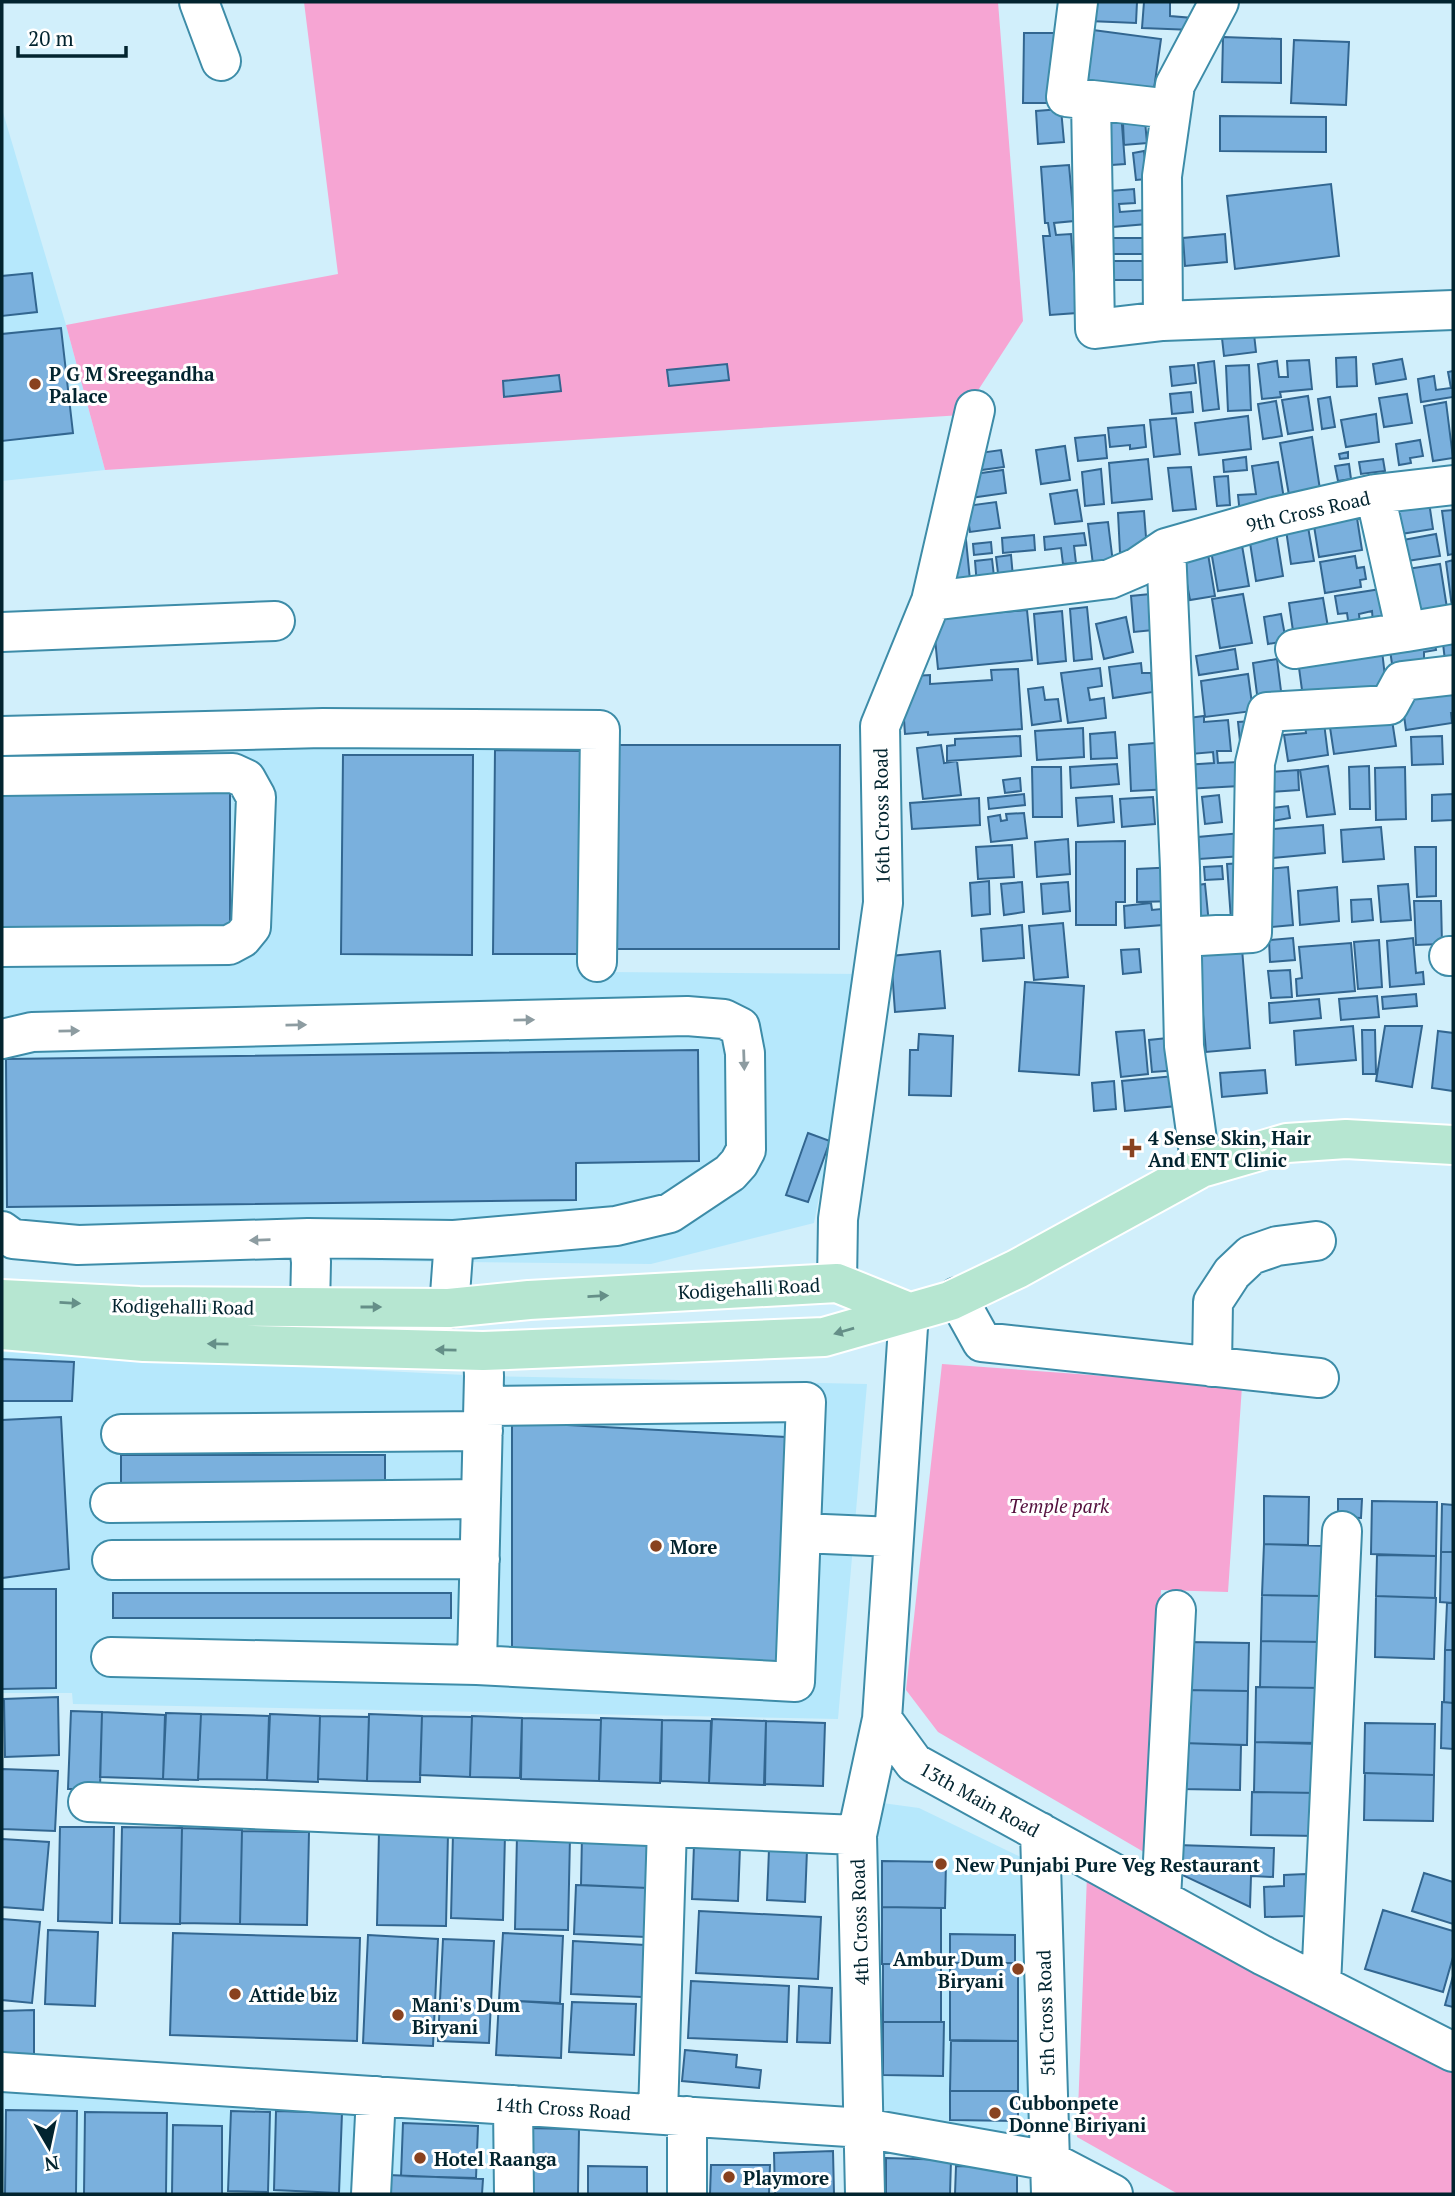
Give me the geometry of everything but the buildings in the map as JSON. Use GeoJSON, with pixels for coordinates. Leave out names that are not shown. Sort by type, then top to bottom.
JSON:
{"type":"FeatureCollection","features":[{"type":"Feature","properties":{"kind":"main road"},"geometry":{"type":"LineString","coordinates":[[2,1330],[144,1342],[483,1351],[824,1336],[957,1297],[1017,1269],[1201,1168],[1287,1143],[1346,1139],[1453,1145]]}},
{"type":"Feature","properties":{"kind":"main road","name":"Kodigehalli Road"},"geometry":{"type":"LineString","coordinates":[[2,1299],[139,1306],[450,1308],[529,1300],[837,1283],[909,1312]]}},
{"type":"Feature","properties":{"kind":"street"},"geometry":{"type":"LineString","coordinates":[[199,2],[221,61]]}},
{"type":"Feature","properties":{"kind":"street"},"geometry":{"type":"LineString","coordinates":[[1078,2],[1066,97],[1171,109]]}},
{"type":"Feature","properties":{"kind":"street"},"geometry":{"type":"LineString","coordinates":[[1163,321],[1162,176],[1175,85],[1219,2]]}},
{"type":"Feature","properties":{"kind":"street"},"geometry":{"type":"LineString","coordinates":[[1091,100],[1095,329],[1163,321],[1453,310]]}},
{"type":"Feature","properties":{"kind":"street","name":"16th Cross Road"},"geometry":{"type":"LineString","coordinates":[[837,1283],[838,1219],[883,903],[880,726],[930,601],[975,410]]}},
{"type":"Feature","properties":{"kind":"street","name":"9th Cross Road"},"geometry":{"type":"LineString","coordinates":[[1166,548],[1274,517],[1375,494],[1453,485]]}},
{"type":"Feature","properties":{"kind":"street"},"geometry":{"type":"LineString","coordinates":[[1375,494],[1406,632]]}},
{"type":"Feature","properties":{"kind":"street"},"geometry":{"type":"LineString","coordinates":[[930,601],[1110,579],[1138,567],[1166,548]]}},
{"type":"Feature","properties":{"kind":"street"},"geometry":{"type":"LineString","coordinates":[[1166,548],[1184,1046],[1201,1168]]}},
{"type":"Feature","properties":{"kind":"street"},"geometry":{"type":"LineString","coordinates":[[2,632],[275,621]]}},
{"type":"Feature","properties":{"kind":"street"},"geometry":{"type":"LineString","coordinates":[[1295,649],[1453,624]]}},
{"type":"Feature","properties":{"kind":"street"},"geometry":{"type":"LineString","coordinates":[[1182,937],[1252,933],[1255,763],[1267,712],[1390,705],[1402,681],[1453,675]]}},
{"type":"Feature","properties":{"kind":"street"},"geometry":{"type":"LineString","coordinates":[[2,736],[314,729],[600,730],[597,962]]}},
{"type":"Feature","properties":{"kind":"street"},"geometry":{"type":"LineString","coordinates":[[2,776],[233,773],[246,779],[256,797],[251,927],[242,938],[229,945],[2,947]]}},
{"type":"Feature","properties":{"kind":"street"},"geometry":{"type":"LineString","coordinates":[[2,1039],[32,1032],[705,1016],[724,1019],[740,1027],[745,1053],[746,1150],[730,1173],[670,1213],[626,1224],[568,1231],[454,1240],[308,1238],[78,1245],[13,1239],[2,1231]]}},
{"type":"Feature","properties":{"kind":"street"},"geometry":{"type":"LineString","coordinates":[[308,1238],[311,1262],[310,1307]]}},
{"type":"Feature","properties":{"kind":"street"},"geometry":{"type":"LineString","coordinates":[[450,1308],[454,1240]]}},
{"type":"Feature","properties":{"kind":"street"},"geometry":{"type":"LineString","coordinates":[[1212,1367],[1213,1302],[1231,1273],[1251,1255],[1277,1247],[1316,1241]]}},
{"type":"Feature","properties":{"kind":"street"},"geometry":{"type":"LineString","coordinates":[[957,1297],[982,1342],[1319,1378]]}},
{"type":"Feature","properties":{"kind":"street"},"geometry":{"type":"LineString","coordinates":[[883,1718],[909,1312]]}},
{"type":"Feature","properties":{"kind":"street"},"geometry":{"type":"LineString","coordinates":[[477,1665],[483,1351]]}},
{"type":"Feature","properties":{"kind":"street"},"geometry":{"type":"LineString","coordinates":[[111,1657],[477,1665],[795,1682],[806,1402],[121,1434]]}},
{"type":"Feature","properties":{"kind":"street"},"geometry":{"type":"LineString","coordinates":[[110,1503],[481,1499]]}},
{"type":"Feature","properties":{"kind":"street"},"geometry":{"type":"LineString","coordinates":[[1321,1985],[1342,1531]]}},
{"type":"Feature","properties":{"kind":"street"},"geometry":{"type":"LineString","coordinates":[[801,1533],[894,1537]]}},
{"type":"Feature","properties":{"kind":"street"},"geometry":{"type":"LineString","coordinates":[[112,1560],[480,1559]]}},
{"type":"Feature","properties":{"kind":"street"},"geometry":{"type":"LineString","coordinates":[[1161,1899],[1176,1610]]}},
{"type":"Feature","properties":{"kind":"street","name":"13th Main Road"},"geometry":{"type":"LineString","coordinates":[[883,1718],[914,1763],[1321,1985],[1453,2052]]}},
{"type":"Feature","properties":{"kind":"street","name":"4th Cross Road"},"geometry":{"type":"LineString","coordinates":[[865,2194],[857,1835],[883,1718]]}},
{"type":"Feature","properties":{"kind":"street"},"geometry":{"type":"LineString","coordinates":[[88,1802],[857,1835]]}},
{"type":"Feature","properties":{"kind":"street"},"geometry":{"type":"LineString","coordinates":[[667,1827],[673,2115],[687,2194]]}},
{"type":"Feature","properties":{"kind":"street","name":"5th Cross Road"},"geometry":{"type":"LineString","coordinates":[[1040,1832],[1050,2178]]}},
{"type":"Feature","properties":{"kind":"street","name":"14th Cross Road"},"geometry":{"type":"LineString","coordinates":[[2,2072],[864,2128],[1113,2194]]}},
{"type":"Feature","properties":{"kind":"street"},"geometry":{"type":"LineString","coordinates":[[371,2194],[376,2096]]}},
{"type":"Feature","properties":{"kind":"street"},"geometry":{"type":"LineString","coordinates":[[513,2105],[514,2194]]}},
{"type":"Feature","properties":{"kind":"shaded area"},"geometry":{"type":"Polygon","coordinates":[[[2,109],[66,325],[105,470],[2,481],[2,109]]]}},
{"type":"Feature","properties":{"kind":"shaded area"},"geometry":{"type":"Polygon","coordinates":[[[607,713],[607,972],[862,974],[814,1223],[651,1264],[2,1257],[2,718],[607,713]]]}},
{"type":"Feature","properties":{"kind":"shaded area"},"geometry":{"type":"Polygon","coordinates":[[[2,1352],[484,1376],[867,1384],[838,1719],[73,1704],[72,1693],[2,1693],[2,1352]]]}},
{"type":"Feature","properties":{"kind":"shaded area"},"geometry":{"type":"Polygon","coordinates":[[[875,1802],[919,1808],[1025,1859],[1028,2136],[881,2117],[875,1802]]]}},
{"type":"Feature","properties":{"kind":"shaded area"},"geometry":{"type":"Polygon","coordinates":[[[2,2093],[499,2122],[499,2194],[2,2194],[2,2093]]]}},
{"type":"Feature","properties":{"kind":"green space"},"geometry":{"type":"Polygon","coordinates":[[[304,2],[998,2],[1023,321],[962,415],[105,470],[66,325],[338,274],[304,2]]]}},
{"type":"Feature","properties":{"kind":"green space","name":"Temple park"},"geometry":{"type":"Polygon","coordinates":[[[942,1364],[1242,1386],[1228,1592],[1161,1590],[1149,1855],[938,1732],[906,1690],[942,1364]]]}},
{"type":"Feature","properties":{"kind":"green space"},"geometry":{"type":"Polygon","coordinates":[[[1087,1875],[1453,2068],[1453,2194],[1178,2194],[1077,2137],[1087,1875]]]}},
{"type":"Feature","properties":{"kind":"place","name":"P G M Sreegandha Palace"},"geometry":{"type":"Point","coordinates":[35,384]}},
{"type":"Feature","properties":{"kind":"place","name":"4 Sense Skin, Hair And ENT Clinic"},"geometry":{"type":"Point","coordinates":[1132,1148]}},
{"type":"Feature","properties":{"kind":"place","name":"More"},"geometry":{"type":"Point","coordinates":[656,1546]}},
{"type":"Feature","properties":{"kind":"place","name":"New Punjabi Pure Veg Restaurant"},"geometry":{"type":"Point","coordinates":[941,1864]}},
{"type":"Feature","properties":{"kind":"place","name":"Ambur Dum Biryani"},"geometry":{"type":"Point","coordinates":[1018,1969]}},
{"type":"Feature","properties":{"kind":"place","name":"Attide biz"},"geometry":{"type":"Point","coordinates":[235,1994]}},
{"type":"Feature","properties":{"kind":"place","name":"Mani's Dum Biryani"},"geometry":{"type":"Point","coordinates":[398,2015]}},
{"type":"Feature","properties":{"kind":"place","name":"Cubbonpete Donne Biriyani"},"geometry":{"type":"Point","coordinates":[995,2113]}},
{"type":"Feature","properties":{"kind":"place","name":"Hotel Raanga"},"geometry":{"type":"Point","coordinates":[420,2158]}},
{"type":"Feature","properties":{"kind":"place","name":"Playmore"},"geometry":{"type":"Point","coordinates":[729,2177]}}]}
